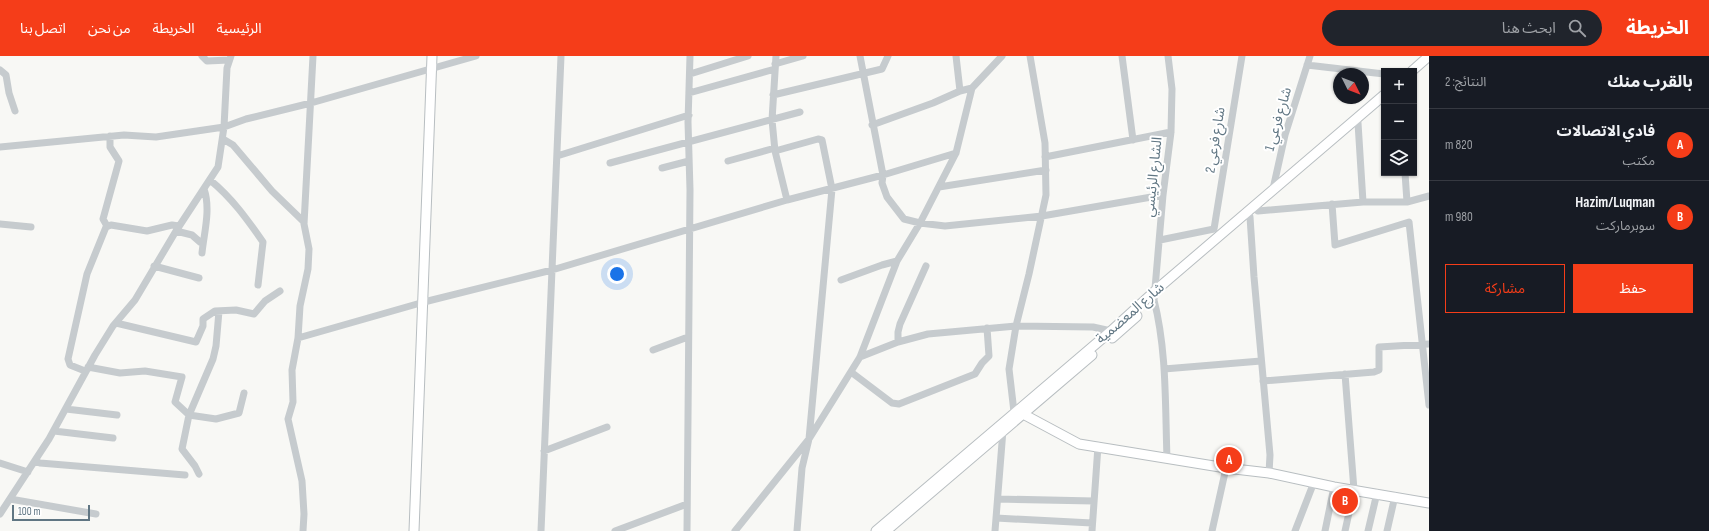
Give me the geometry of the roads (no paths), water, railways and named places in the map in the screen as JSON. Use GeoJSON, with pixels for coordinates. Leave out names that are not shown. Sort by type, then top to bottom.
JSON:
{"type":"FeatureCollection","features":[{"type":"Feature","properties":{"kind":"main road"},"geometry":{"type":"LineString","coordinates":[[414,531],[424,302],[432,56]]}},
{"type":"Feature","properties":{"kind":"main road"},"geometry":{"type":"LineString","coordinates":[[1415,68],[1429,56]]}},
{"type":"Feature","properties":{"kind":"main road"},"geometry":{"type":"LineString","coordinates":[[1417,73],[1429,63]]}},
{"type":"Feature","properties":{"kind":"main road","name":"شارع المعضمية"},"geometry":{"type":"LineString","coordinates":[[876,531],[1019,413],[1121,326],[1273,190],[1381,98]]}},
{"type":"Feature","properties":{"kind":"main road","name":"شارع المعضمية"},"geometry":{"type":"LineString","coordinates":[[1155,295],[1258,211],[1381,104]]}},
{"type":"Feature","properties":{"kind":"main road","name":"شارع المعضمية"},"geometry":{"type":"LineString","coordinates":[[887,531],[1003,430],[1019,413],[1111,331],[1121,326]]}},
{"type":"Feature","properties":{"kind":"main road"},"geometry":{"type":"LineString","coordinates":[[1019,413],[1079,444],[1226,468],[1269,473],[1334,487],[1395,496],[1429,503]]}},
{"type":"Feature","properties":{"kind":"street"},"geometry":{"type":"LineString","coordinates":[[0,514],[54,431],[87,369],[116,323],[135,300],[177,228],[218,167],[223,139],[227,68],[230,58],[211,62],[207,61],[202,56]]}},
{"type":"Feature","properties":{"kind":"street"},"geometry":{"type":"LineString","coordinates":[[303,531],[304,514],[302,481],[288,419],[292,402],[292,370],[298,338],[300,306],[308,269],[309,249],[304,222],[313,56]]}},
{"type":"Feature","properties":{"kind":"street"},"geometry":{"type":"LineString","coordinates":[[0,147],[124,135],[156,137],[224,127],[246,119],[311,103],[476,56]]}},
{"type":"Feature","properties":{"kind":"street"},"geometry":{"type":"LineString","coordinates":[[541,531],[561,56]]}},
{"type":"Feature","properties":{"kind":"street"},"geometry":{"type":"LineString","coordinates":[[687,531],[690,56]]}},
{"type":"Feature","properties":{"kind":"street"},"geometry":{"type":"LineString","coordinates":[[690,74],[748,56]]}},
{"type":"Feature","properties":{"kind":"street"},"geometry":{"type":"LineString","coordinates":[[776,56],[772,120],[775,150],[787,200]]}},
{"type":"Feature","properties":{"kind":"street"},"geometry":{"type":"LineString","coordinates":[[689,93],[803,56]]}},
{"type":"Feature","properties":{"kind":"street"},"geometry":{"type":"LineString","coordinates":[[860,56],[872,125],[883,175],[882,183],[887,197],[904,219],[920,223],[945,226],[1042,216],[1163,195]]}},
{"type":"Feature","properties":{"kind":"street"},"geometry":{"type":"LineString","coordinates":[[774,96],[882,69],[888,56]]}},
{"type":"Feature","properties":{"kind":"street"},"geometry":{"type":"LineString","coordinates":[[956,56],[960,91]]}},
{"type":"Feature","properties":{"kind":"street"},"geometry":{"type":"LineString","coordinates":[[735,531],[809,439],[860,357],[897,261],[920,223],[956,153],[972,88],[1002,56]]}},
{"type":"Feature","properties":{"kind":"street"},"geometry":{"type":"LineString","coordinates":[[1019,413],[1009,369],[1016,326],[1046,195],[1045,143],[1030,56]]}},
{"type":"Feature","properties":{"kind":"street"},"geometry":{"type":"LineString","coordinates":[[1122,56],[1133,140]]}},
{"type":"Feature","properties":{"kind":"street","name":"الشارع الرئيسي"},"geometry":{"type":"LineString","coordinates":[[1167,458],[1164,369],[1155,295],[1170,132],[1172,89],[1168,56]]}},
{"type":"Feature","properties":{"kind":"street","name":"شارع فرعي 2"},"geometry":{"type":"LineString","coordinates":[[1160,240],[1214,229],[1242,56]]}},
{"type":"Feature","properties":{"kind":"street","name":"شارع فرعي 1"},"geometry":{"type":"LineString","coordinates":[[1273,190],[1285,135],[1310,56]]}},
{"type":"Feature","properties":{"kind":"street"},"geometry":{"type":"LineString","coordinates":[[1307,65],[1381,74]]}},
{"type":"Feature","properties":{"kind":"street"},"geometry":{"type":"LineString","coordinates":[[0,70],[6,75],[9,93],[16,111]]}},
{"type":"Feature","properties":{"kind":"street"},"geometry":{"type":"LineString","coordinates":[[872,125],[933,103],[960,91],[972,88]]}},
{"type":"Feature","properties":{"kind":"street"},"geometry":{"type":"LineString","coordinates":[[610,163],[800,112]]}},
{"type":"Feature","properties":{"kind":"street"},"geometry":{"type":"LineString","coordinates":[[557,156],[689,115]]}},
{"type":"Feature","properties":{"kind":"street"},"geometry":{"type":"LineString","coordinates":[[1358,123],[1363,202]]}},
{"type":"Feature","properties":{"kind":"street"},"geometry":{"type":"LineString","coordinates":[[1045,158],[1170,132]]}},
{"type":"Feature","properties":{"kind":"street"},"geometry":{"type":"LineString","coordinates":[[107,226],[103,219],[119,161],[110,149],[110,136]]}},
{"type":"Feature","properties":{"kind":"street"},"geometry":{"type":"LineString","coordinates":[[223,139],[233,145],[272,191],[304,222]]}},
{"type":"Feature","properties":{"kind":"street"},"geometry":{"type":"LineString","coordinates":[[728,161],[818,139],[822,140],[832,189],[809,439],[802,468],[797,531]]}},
{"type":"Feature","properties":{"kind":"street"},"geometry":{"type":"LineString","coordinates":[[298,338],[424,302],[552,270],[787,200],[883,175],[956,153]]}},
{"type":"Feature","properties":{"kind":"street"},"geometry":{"type":"LineString","coordinates":[[662,168],[689,161]]}},
{"type":"Feature","properties":{"kind":"street"},"geometry":{"type":"LineString","coordinates":[[939,187],[1046,170]]}},
{"type":"Feature","properties":{"kind":"street"},"geometry":{"type":"LineString","coordinates":[[1406,176],[1407,202]]}},
{"type":"Feature","properties":{"kind":"street"},"geometry":{"type":"LineString","coordinates":[[210,180],[239,208],[263,242],[258,285]]}},
{"type":"Feature","properties":{"kind":"street"},"geometry":{"type":"LineString","coordinates":[[202,253],[207,215],[204,189]]}},
{"type":"Feature","properties":{"kind":"street"},"geometry":{"type":"LineString","coordinates":[[1258,211],[1363,202],[1407,202],[1429,196]]}},
{"type":"Feature","properties":{"kind":"street"},"geometry":{"type":"LineString","coordinates":[[1332,204],[1335,245],[1409,222],[1426,344],[1429,405]]}},
{"type":"Feature","properties":{"kind":"street"},"geometry":{"type":"LineString","coordinates":[[1250,217],[1270,455],[1269,473]]}},
{"type":"Feature","properties":{"kind":"street"},"geometry":{"type":"LineString","coordinates":[[0,224],[31,227]]}},
{"type":"Feature","properties":{"kind":"street"},"geometry":{"type":"LineString","coordinates":[[107,226],[111,225],[147,231],[172,225],[192,235],[200,242],[203,242]]}},
{"type":"Feature","properties":{"kind":"street"},"geometry":{"type":"LineString","coordinates":[[107,226],[87,274],[68,359],[70,365],[87,369],[120,373],[145,371],[182,377],[175,402],[189,415],[216,419],[239,413],[244,393]]}},
{"type":"Feature","properties":{"kind":"street"},"geometry":{"type":"LineString","coordinates":[[841,280],[897,261]]}},
{"type":"Feature","properties":{"kind":"street"},"geometry":{"type":"LineString","coordinates":[[154,266],[199,278]]}},
{"type":"Feature","properties":{"kind":"street"},"geometry":{"type":"LineString","coordinates":[[898,342],[900,324],[926,266]]}},
{"type":"Feature","properties":{"kind":"street"},"geometry":{"type":"LineString","coordinates":[[116,323],[196,342],[203,326],[203,319],[215,311],[236,310],[254,314],[265,301],[280,291]]}},
{"type":"Feature","properties":{"kind":"street"},"geometry":{"type":"LineString","coordinates":[[199,474],[182,449],[189,415],[213,359],[216,346],[219,311]]}},
{"type":"Feature","properties":{"kind":"street"},"geometry":{"type":"LineString","coordinates":[[860,357],[898,342],[928,334],[1016,326],[1093,327],[1111,331]]}},
{"type":"Feature","properties":{"kind":"street"},"geometry":{"type":"LineString","coordinates":[[851,372],[892,403],[899,404],[975,374],[982,362],[989,356],[987,328]]}},
{"type":"Feature","properties":{"kind":"street"},"geometry":{"type":"LineString","coordinates":[[653,350],[688,337]]}},
{"type":"Feature","properties":{"kind":"street"},"geometry":{"type":"LineString","coordinates":[[1263,381],[1374,372],[1379,370],[1378,347],[1426,344]]}},
{"type":"Feature","properties":{"kind":"street"},"geometry":{"type":"LineString","coordinates":[[1164,369],[1261,361]]}},
{"type":"Feature","properties":{"kind":"street"},"geometry":{"type":"LineString","coordinates":[[1344,374],[1354,490],[1345,531]]}},
{"type":"Feature","properties":{"kind":"street"},"geometry":{"type":"LineString","coordinates":[[66,409],[117,415]]}},
{"type":"Feature","properties":{"kind":"street"},"geometry":{"type":"LineString","coordinates":[[544,451],[607,427]]}},
{"type":"Feature","properties":{"kind":"street"},"geometry":{"type":"LineString","coordinates":[[994,531],[1003,430]]}},
{"type":"Feature","properties":{"kind":"street"},"geometry":{"type":"LineString","coordinates":[[54,431],[113,438]]}},
{"type":"Feature","properties":{"kind":"street"},"geometry":{"type":"LineString","coordinates":[[1092,531],[1098,446]]}},
{"type":"Feature","properties":{"kind":"street"},"geometry":{"type":"LineString","coordinates":[[35,461],[40,463],[84,468],[185,474]]}},
{"type":"Feature","properties":{"kind":"street"},"geometry":{"type":"LineString","coordinates":[[0,463],[28,472]]}},
{"type":"Feature","properties":{"kind":"street"},"geometry":{"type":"LineString","coordinates":[[1212,531],[1226,468]]}},
{"type":"Feature","properties":{"kind":"street"},"geometry":{"type":"LineString","coordinates":[[1294,531],[1314,482]]}},
{"type":"Feature","properties":{"kind":"street"},"geometry":{"type":"LineString","coordinates":[[1325,531],[1334,487]]}},
{"type":"Feature","properties":{"kind":"street"},"geometry":{"type":"LineString","coordinates":[[1368,531],[1377,493]]}},
{"type":"Feature","properties":{"kind":"street"},"geometry":{"type":"LineString","coordinates":[[1387,531],[1395,496]]}},
{"type":"Feature","properties":{"kind":"street"},"geometry":{"type":"LineString","coordinates":[[10,499],[96,514]]}},
{"type":"Feature","properties":{"kind":"street"},"geometry":{"type":"LineString","coordinates":[[998,499],[1094,501]]}},
{"type":"Feature","properties":{"kind":"street"},"geometry":{"type":"LineString","coordinates":[[615,531],[688,504]]}},
{"type":"Feature","properties":{"kind":"street"},"geometry":{"type":"LineString","coordinates":[[996,518],[1092,523]]}},
{"type":"Feature","properties":{"kind":"place","name":"فادي الاتصالات"},"geometry":{"type":"Point","coordinates":[1229,460]}},
{"type":"Feature","properties":{"kind":"place","name":"Hazim/Luqman"},"geometry":{"type":"Point","coordinates":[1345,501]}}]}
